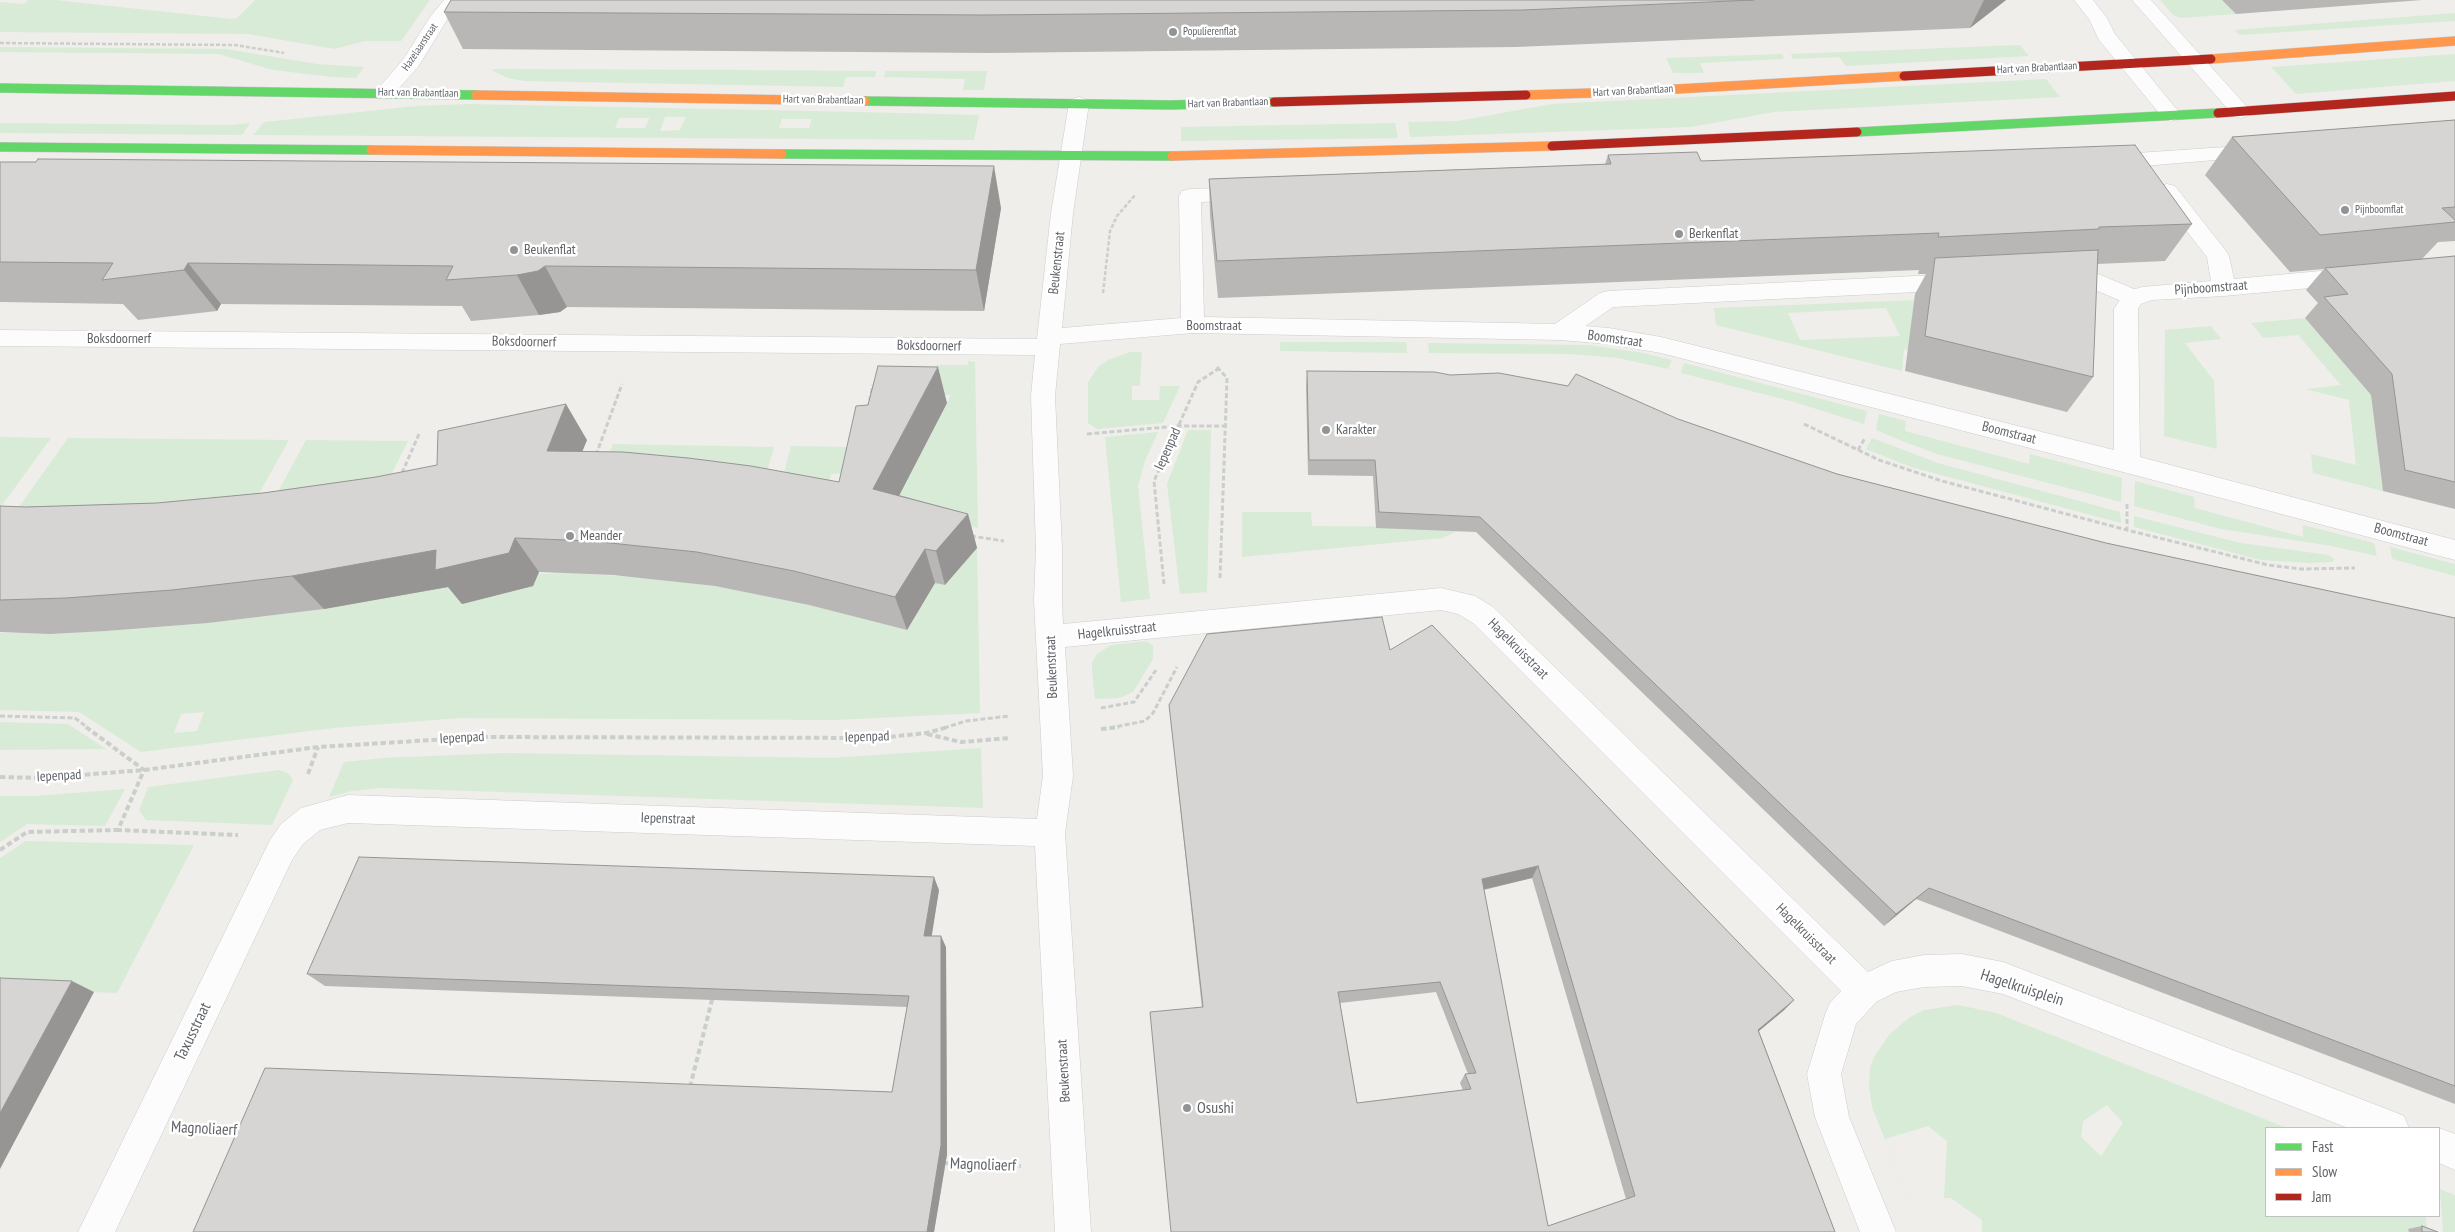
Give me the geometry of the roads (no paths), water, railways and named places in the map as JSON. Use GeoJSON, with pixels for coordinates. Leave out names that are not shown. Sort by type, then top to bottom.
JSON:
{"type":"FeatureCollection","features":[{"type":"Feature","properties":{"kind":"street","name":"Hazelaarstraat"},"geometry":{"type":"LineString","coordinates":[[384,93],[411,64],[439,17],[454,0]]}},
{"type":"Feature","properties":{"kind":"street"},"geometry":{"type":"LineString","coordinates":[[2083,0],[2098,18],[2106,36],[2171,116]]}},
{"type":"Feature","properties":{"kind":"street"},"geometry":{"type":"LineString","coordinates":[[2141,0],[2241,112]]}},
{"type":"Feature","properties":{"kind":"street","name":"Hart van Brabantlaan"},"geometry":{"type":"LineString","coordinates":[[0,88],[1171,105],[1625,92],[2196,60],[2455,41]]}},
{"type":"Feature","properties":{"kind":"street"},"geometry":{"type":"LineString","coordinates":[[0,147],[1154,157],[1633,144],[2241,112],[2455,96]]}},
{"type":"Feature","properties":{"kind":"street","name":"Beukenstraat"},"geometry":{"type":"LineString","coordinates":[[1073,1232],[1050,833],[1058,776],[1052,637],[1048,600],[1049,549],[1043,396],[1062,213],[1078,103]]}},
{"type":"Feature","properties":{"kind":"street"},"geometry":{"type":"LineString","coordinates":[[2085,163],[2280,150]]}},
{"type":"Feature","properties":{"kind":"street"},"geometry":{"type":"LineString","coordinates":[[2138,160],[2162,184],[2218,256],[2224,288]]}},
{"type":"Feature","properties":{"kind":"street"},"geometry":{"type":"LineString","coordinates":[[1193,325],[1190,196],[1266,193]]}},
{"type":"Feature","properties":{"kind":"street","name":"Pijnboomstraat"},"geometry":{"type":"LineString","coordinates":[[2133,298],[2150,292],[2224,288],[2378,274]]}},
{"type":"Feature","properties":{"kind":"street"},"geometry":{"type":"LineString","coordinates":[[2034,278],[2084,276],[2133,298],[2126,309],[2127,463]]}},
{"type":"Feature","properties":{"kind":"street","name":"Boomstraat"},"geometry":{"type":"LineString","coordinates":[[1560,332],[1608,299],[1975,281]]}},
{"type":"Feature","properties":{"kind":"street","name":"Boomstraat"},"geometry":{"type":"LineString","coordinates":[[1049,342],[1193,325],[1560,332],[1609,336],[1661,345],[2127,463],[2455,550]]}},
{"type":"Feature","properties":{"kind":"street","name":"Boksdoornerf"},"geometry":{"type":"LineString","coordinates":[[0,338],[882,346],[1049,342]]}},
{"type":"Feature","properties":{"kind":"street","name":"Hagelkruisstraat"},"geometry":{"type":"LineString","coordinates":[[1052,637],[1441,599],[1465,604],[1483,615],[1864,991]]}},
{"type":"Feature","properties":{"kind":"street","name":"Iepenstraat"},"geometry":{"type":"LineString","coordinates":[[292,834],[312,818],[348,809],[1050,833]]}},
{"type":"Feature","properties":{"kind":"street","name":"Taxusstraat"},"geometry":{"type":"LineString","coordinates":[[96,1232],[281,850],[292,834]]}},
{"type":"Feature","properties":{"kind":"street","name":"Hagelkruisplein"},"geometry":{"type":"LineString","coordinates":[[1878,1232],[1832,1117],[1824,1074],[1842,1014],[1864,991],[1892,977],[1924,971],[1962,970],[2003,978],[2389,1127]]}},
{"type":"Feature","properties":{"kind":"street"},"geometry":{"type":"LineString","coordinates":[[2440,1146],[2455,1152]]}},
{"type":"Feature","properties":{"kind":"place","name":"Populierenflat"},"geometry":{"type":"Point","coordinates":[1173,32]}},
{"type":"Feature","properties":{"kind":"place","name":"Pijnboomflat"},"geometry":{"type":"Point","coordinates":[2345,210]}},
{"type":"Feature","properties":{"kind":"place","name":"Berkenflat"},"geometry":{"type":"Point","coordinates":[1679,234]}},
{"type":"Feature","properties":{"kind":"place","name":"Beukenflat"},"geometry":{"type":"Point","coordinates":[514,250]}},
{"type":"Feature","properties":{"kind":"place","name":"Karakter"},"geometry":{"type":"Point","coordinates":[1326,430]}},
{"type":"Feature","properties":{"kind":"place","name":"Meander"},"geometry":{"type":"Point","coordinates":[570,536]}},
{"type":"Feature","properties":{"kind":"place","name":"Osushi"},"geometry":{"type":"Point","coordinates":[1187,1108]}}]}
